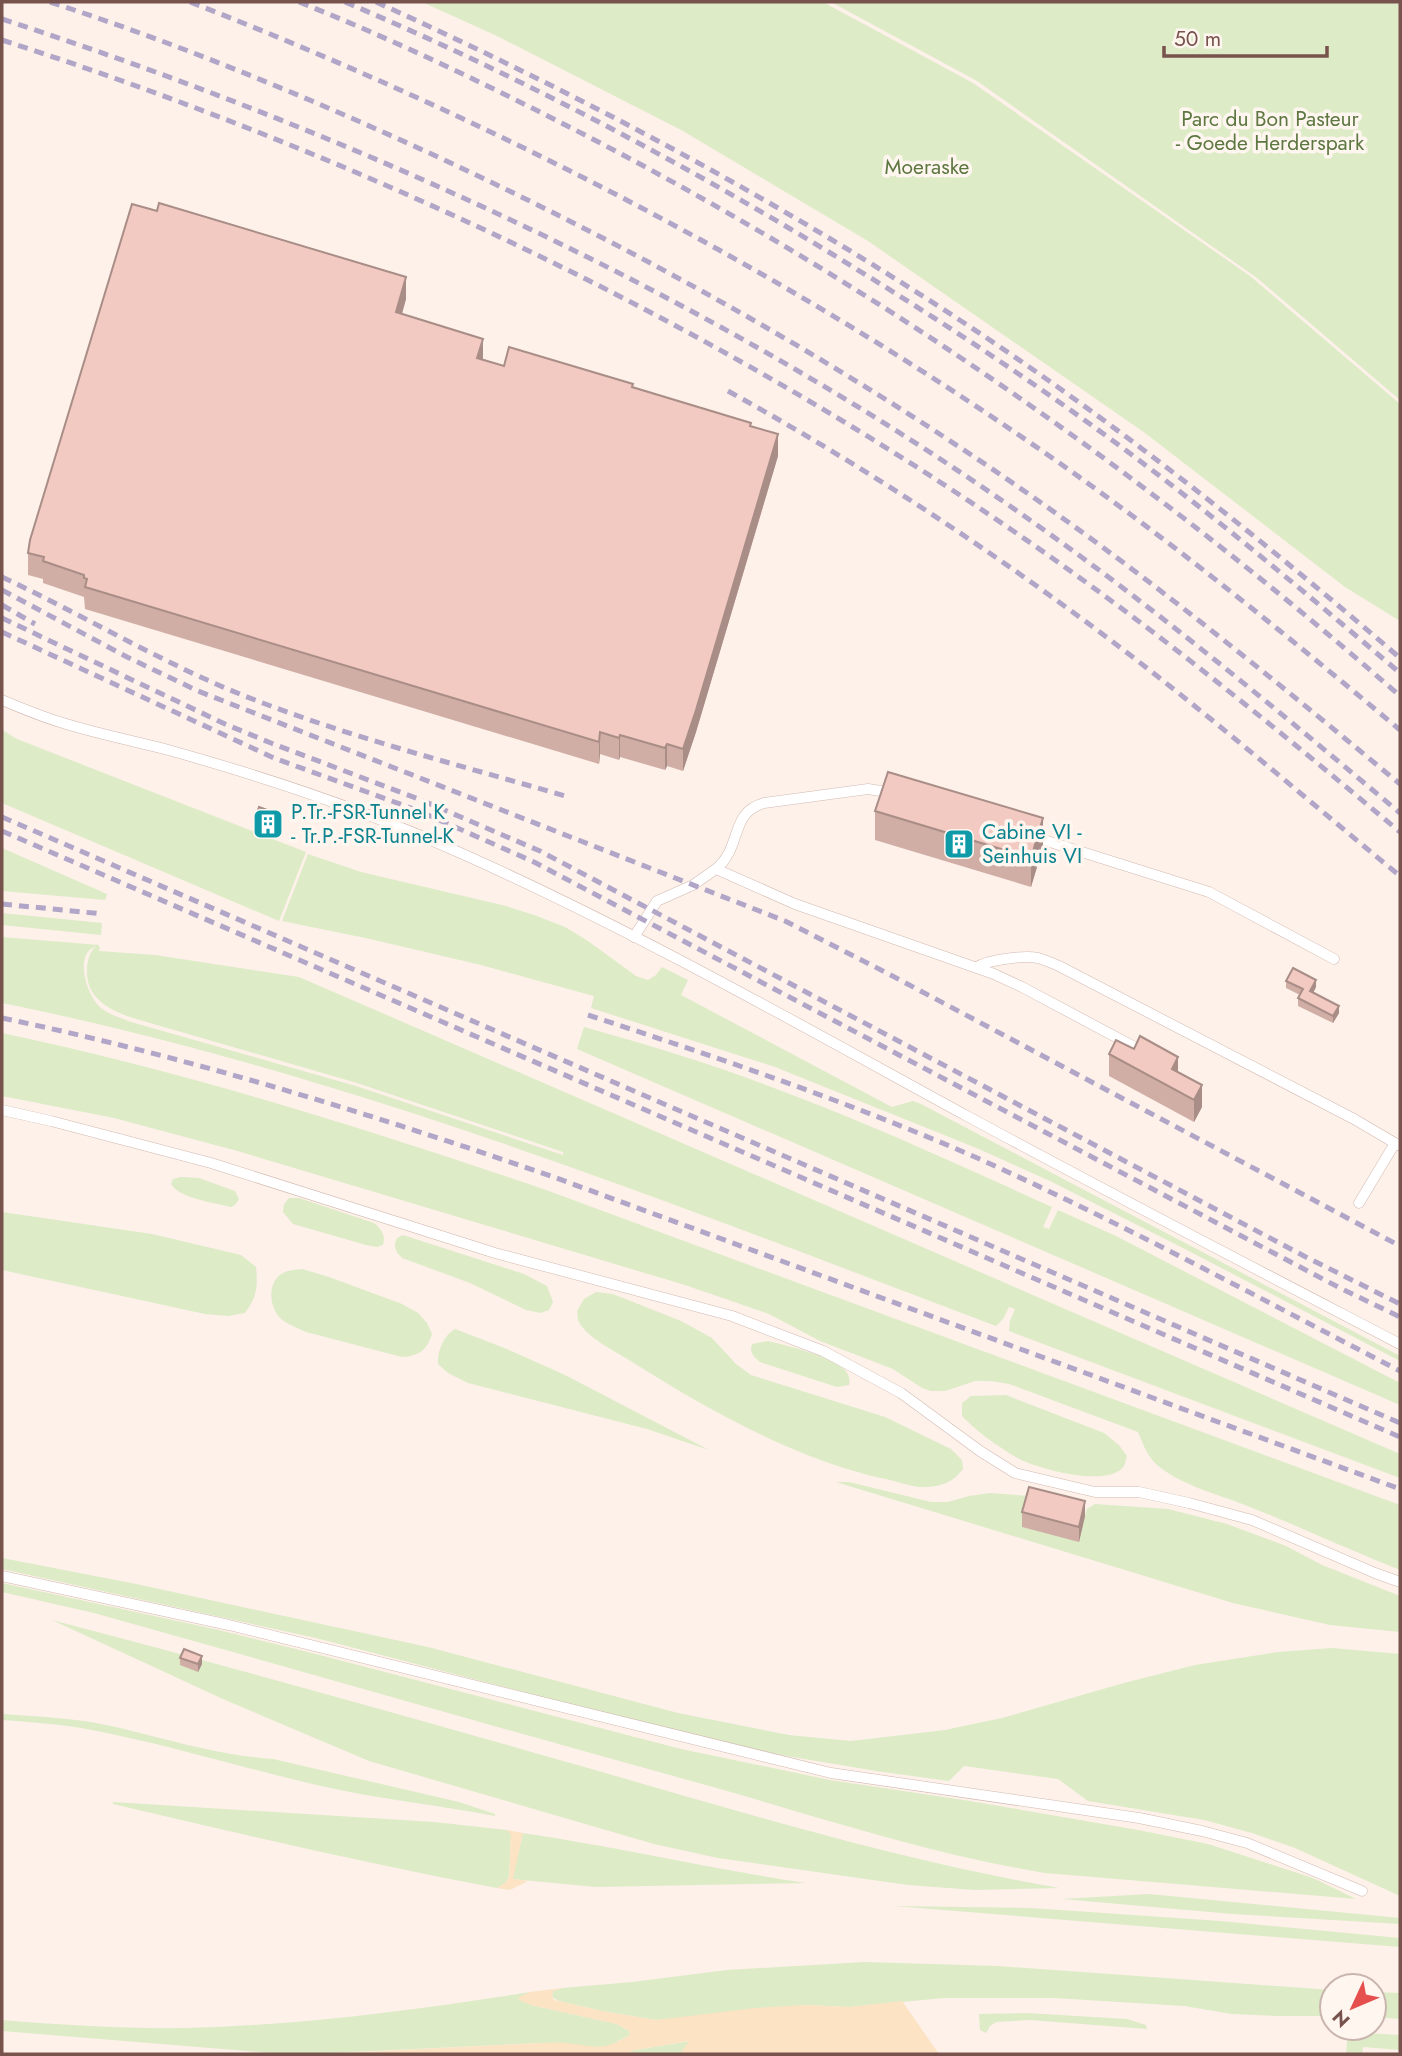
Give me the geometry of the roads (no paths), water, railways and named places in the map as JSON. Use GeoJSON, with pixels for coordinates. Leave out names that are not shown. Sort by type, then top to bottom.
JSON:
{"type":"FeatureCollection","features":[{"type":"Feature","properties":{"kind":"lane"},"geometry":{"type":"LineString","coordinates":[[2,700],[59,722],[229,768],[351,808],[465,855],[634,937],[1051,1161],[1400,1344]]}},
{"type":"Feature","properties":{"kind":"lane"},"geometry":{"type":"LineString","coordinates":[[634,937],[657,901],[693,885],[725,862],[734,844],[743,814],[752,807],[764,803],[868,789],[883,790],[909,798]]}},
{"type":"Feature","properties":{"kind":"lane"},"geometry":{"type":"LineString","coordinates":[[1025,834],[1209,892],[1334,959]]}},
{"type":"Feature","properties":{"kind":"lane"},"geometry":{"type":"LineString","coordinates":[[716,869],[795,904],[977,967],[1021,987],[1151,1056]]}},
{"type":"Feature","properties":{"kind":"lane"},"geometry":{"type":"LineString","coordinates":[[977,967],[984,962],[1030,957],[1059,966],[1354,1119],[1398,1145],[1359,1203]]}},
{"type":"Feature","properties":{"kind":"lane"},"geometry":{"type":"LineString","coordinates":[[2,1110],[211,1163],[495,1253],[732,1316],[822,1351],[901,1393],[1015,1473],[1095,1492],[1139,1492],[1252,1520],[1400,1582]]}},
{"type":"Feature","properties":{"kind":"lane"},"geometry":{"type":"LineString","coordinates":[[2,1576],[229,1625],[831,1773],[1139,1818],[1202,1831],[1247,1843],[1362,1891]]}},
{"type":"Feature","properties":{"kind":"railway"},"geometry":{"type":"LineString","coordinates":[[50,2],[204,57],[404,141],[605,239],[754,320],[899,408],[1087,535],[1268,675],[1400,784]]}},
{"type":"Feature","properties":{"kind":"railway"},"geometry":{"type":"LineString","coordinates":[[190,2],[417,97],[528,150],[638,206],[852,327],[1058,462],[1146,526],[1232,592],[1400,730]]}},
{"type":"Feature","properties":{"kind":"railway"},"geometry":{"type":"LineString","coordinates":[[299,2],[444,65],[585,135],[695,194],[907,322],[1010,391],[1209,538],[1400,696]]}},
{"type":"Feature","properties":{"kind":"railway"},"geometry":{"type":"LineString","coordinates":[[345,2],[470,58],[654,151],[832,254],[916,307],[1041,389],[1161,477],[1400,673]]}},
{"type":"Feature","properties":{"kind":"railway"},"geometry":{"type":"LineString","coordinates":[[376,2],[524,72],[670,147],[812,228],[952,315],[1069,395],[1182,479],[1400,658]]}},
{"type":"Feature","properties":{"kind":"railway"},"geometry":{"type":"LineString","coordinates":[[2,19],[273,117],[407,173],[538,233],[668,298],[794,369],[917,444],[1084,559],[1222,665],[1400,813]]}},
{"type":"Feature","properties":{"kind":"railway"},"geometry":{"type":"LineString","coordinates":[[2,40],[279,140],[414,198],[548,260],[679,328],[808,400],[933,477],[1100,592],[1230,693],[1400,832]]}},
{"type":"Feature","properties":{"kind":"railway"},"geometry":{"type":"LineString","coordinates":[[728,391],[877,479],[1067,608],[1186,699],[1400,876]]}},
{"type":"Feature","properties":{"kind":"railway"},"geometry":{"type":"LineString","coordinates":[[2,577],[172,663],[271,706],[396,748],[565,796]]}},
{"type":"Feature","properties":{"kind":"railway"},"geometry":{"type":"LineString","coordinates":[[2,590],[127,657],[198,691],[785,921],[1400,1246]]}},
{"type":"Feature","properties":{"kind":"railway"},"geometry":{"type":"LineString","coordinates":[[2,605],[35,624]]}},
{"type":"Feature","properties":{"kind":"railway"},"geometry":{"type":"LineString","coordinates":[[2,618],[225,724],[421,800],[540,851],[1304,1256],[1400,1304]]}},
{"type":"Feature","properties":{"kind":"railway"},"geometry":{"type":"LineString","coordinates":[[2,632],[274,758],[419,811],[534,862],[1338,1287],[1400,1317]]}},
{"type":"Feature","properties":{"kind":"railway"},"geometry":{"type":"LineString","coordinates":[[2,817],[1400,1423]]}},
{"type":"Feature","properties":{"kind":"railway"},"geometry":{"type":"LineString","coordinates":[[2,831],[1400,1437]]}},
{"type":"Feature","properties":{"kind":"railway"},"geometry":{"type":"LineString","coordinates":[[2,904],[103,914]]}},
{"type":"Feature","properties":{"kind":"railway"},"geometry":{"type":"LineString","coordinates":[[588,1015],[832,1099],[975,1157],[1136,1234],[1400,1371]]}},
{"type":"Feature","properties":{"kind":"railway"},"geometry":{"type":"LineString","coordinates":[[2,1018],[141,1050],[279,1088],[483,1153],[1400,1489]]}},
{"type":"Feature","properties":{"kind":"place","name":"P.Tr.-FSR-Tunnel K - Tr.P.-FSR-Tunnel-K"},"geometry":{"type":"Point","coordinates":[268,824]}},
{"type":"Feature","properties":{"kind":"place","name":"Cabine VI - Seinhuis VI"},"geometry":{"type":"Point","coordinates":[959,844]}},
{"type":"Feature","properties":{"kind":"park label","name":"Parc du Bon Pasteur - Goede Herderspark"},"geometry":{"type":"Point","coordinates":[1270,131]}},
{"type":"Feature","properties":{"kind":"park label","name":"Moeraske"},"geometry":{"type":"Point","coordinates":[927,167]}}]}
